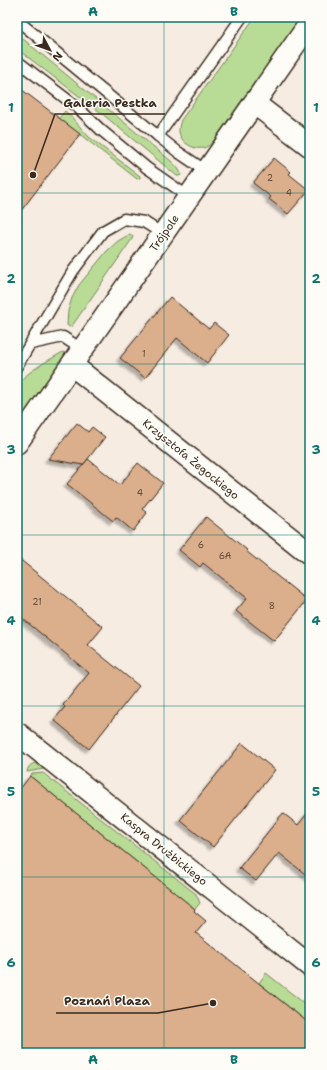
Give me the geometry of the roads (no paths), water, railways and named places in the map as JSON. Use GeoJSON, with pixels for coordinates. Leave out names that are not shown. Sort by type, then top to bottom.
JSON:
{"type":"FeatureCollection","features":[{"type":"Feature","properties":{"kind":"street","name":"Trójpole"},"geometry":{"type":"LineString","coordinates":[[17,443],[310,23]]}},
{"type":"Feature","properties":{"kind":"street"},"geometry":{"type":"LineString","coordinates":[[254,103],[310,146]]}},
{"type":"Feature","properties":{"kind":"street","name":"Krzysztofa Żegockiego"},"geometry":{"type":"LineString","coordinates":[[77,357],[310,554]]}},
{"type":"Feature","properties":{"kind":"street","name":"Kaspra Drużbickiego"},"geometry":{"type":"LineString","coordinates":[[18,737],[310,966]]}},
{"type":"Feature","properties":{"kind":"lane"},"geometry":{"type":"LineString","coordinates":[[158,136],[242,17]]}},
{"type":"Feature","properties":{"kind":"lane"},"geometry":{"type":"LineString","coordinates":[[17,20],[178,152],[206,171]]}},
{"type":"Feature","properties":{"kind":"lane"},"geometry":{"type":"LineString","coordinates":[[17,61],[77,107],[101,130],[147,168],[189,197]]}},
{"type":"Feature","properties":{"kind":"lane"},"geometry":{"type":"LineString","coordinates":[[17,366],[73,271],[103,231],[124,220],[144,222],[163,234]]}},
{"type":"Feature","properties":{"kind":"lane"},"geometry":{"type":"LineString","coordinates":[[31,344],[63,337],[77,357]]}},
{"type":"Feature","properties":{"kind":"place","name":"Galeria Pestka"},"geometry":{"type":"Point","coordinates":[33,175]}},
{"type":"Feature","properties":{"kind":"place","name":"Poznań Plaza"},"geometry":{"type":"Point","coordinates":[213,1003]}}]}
